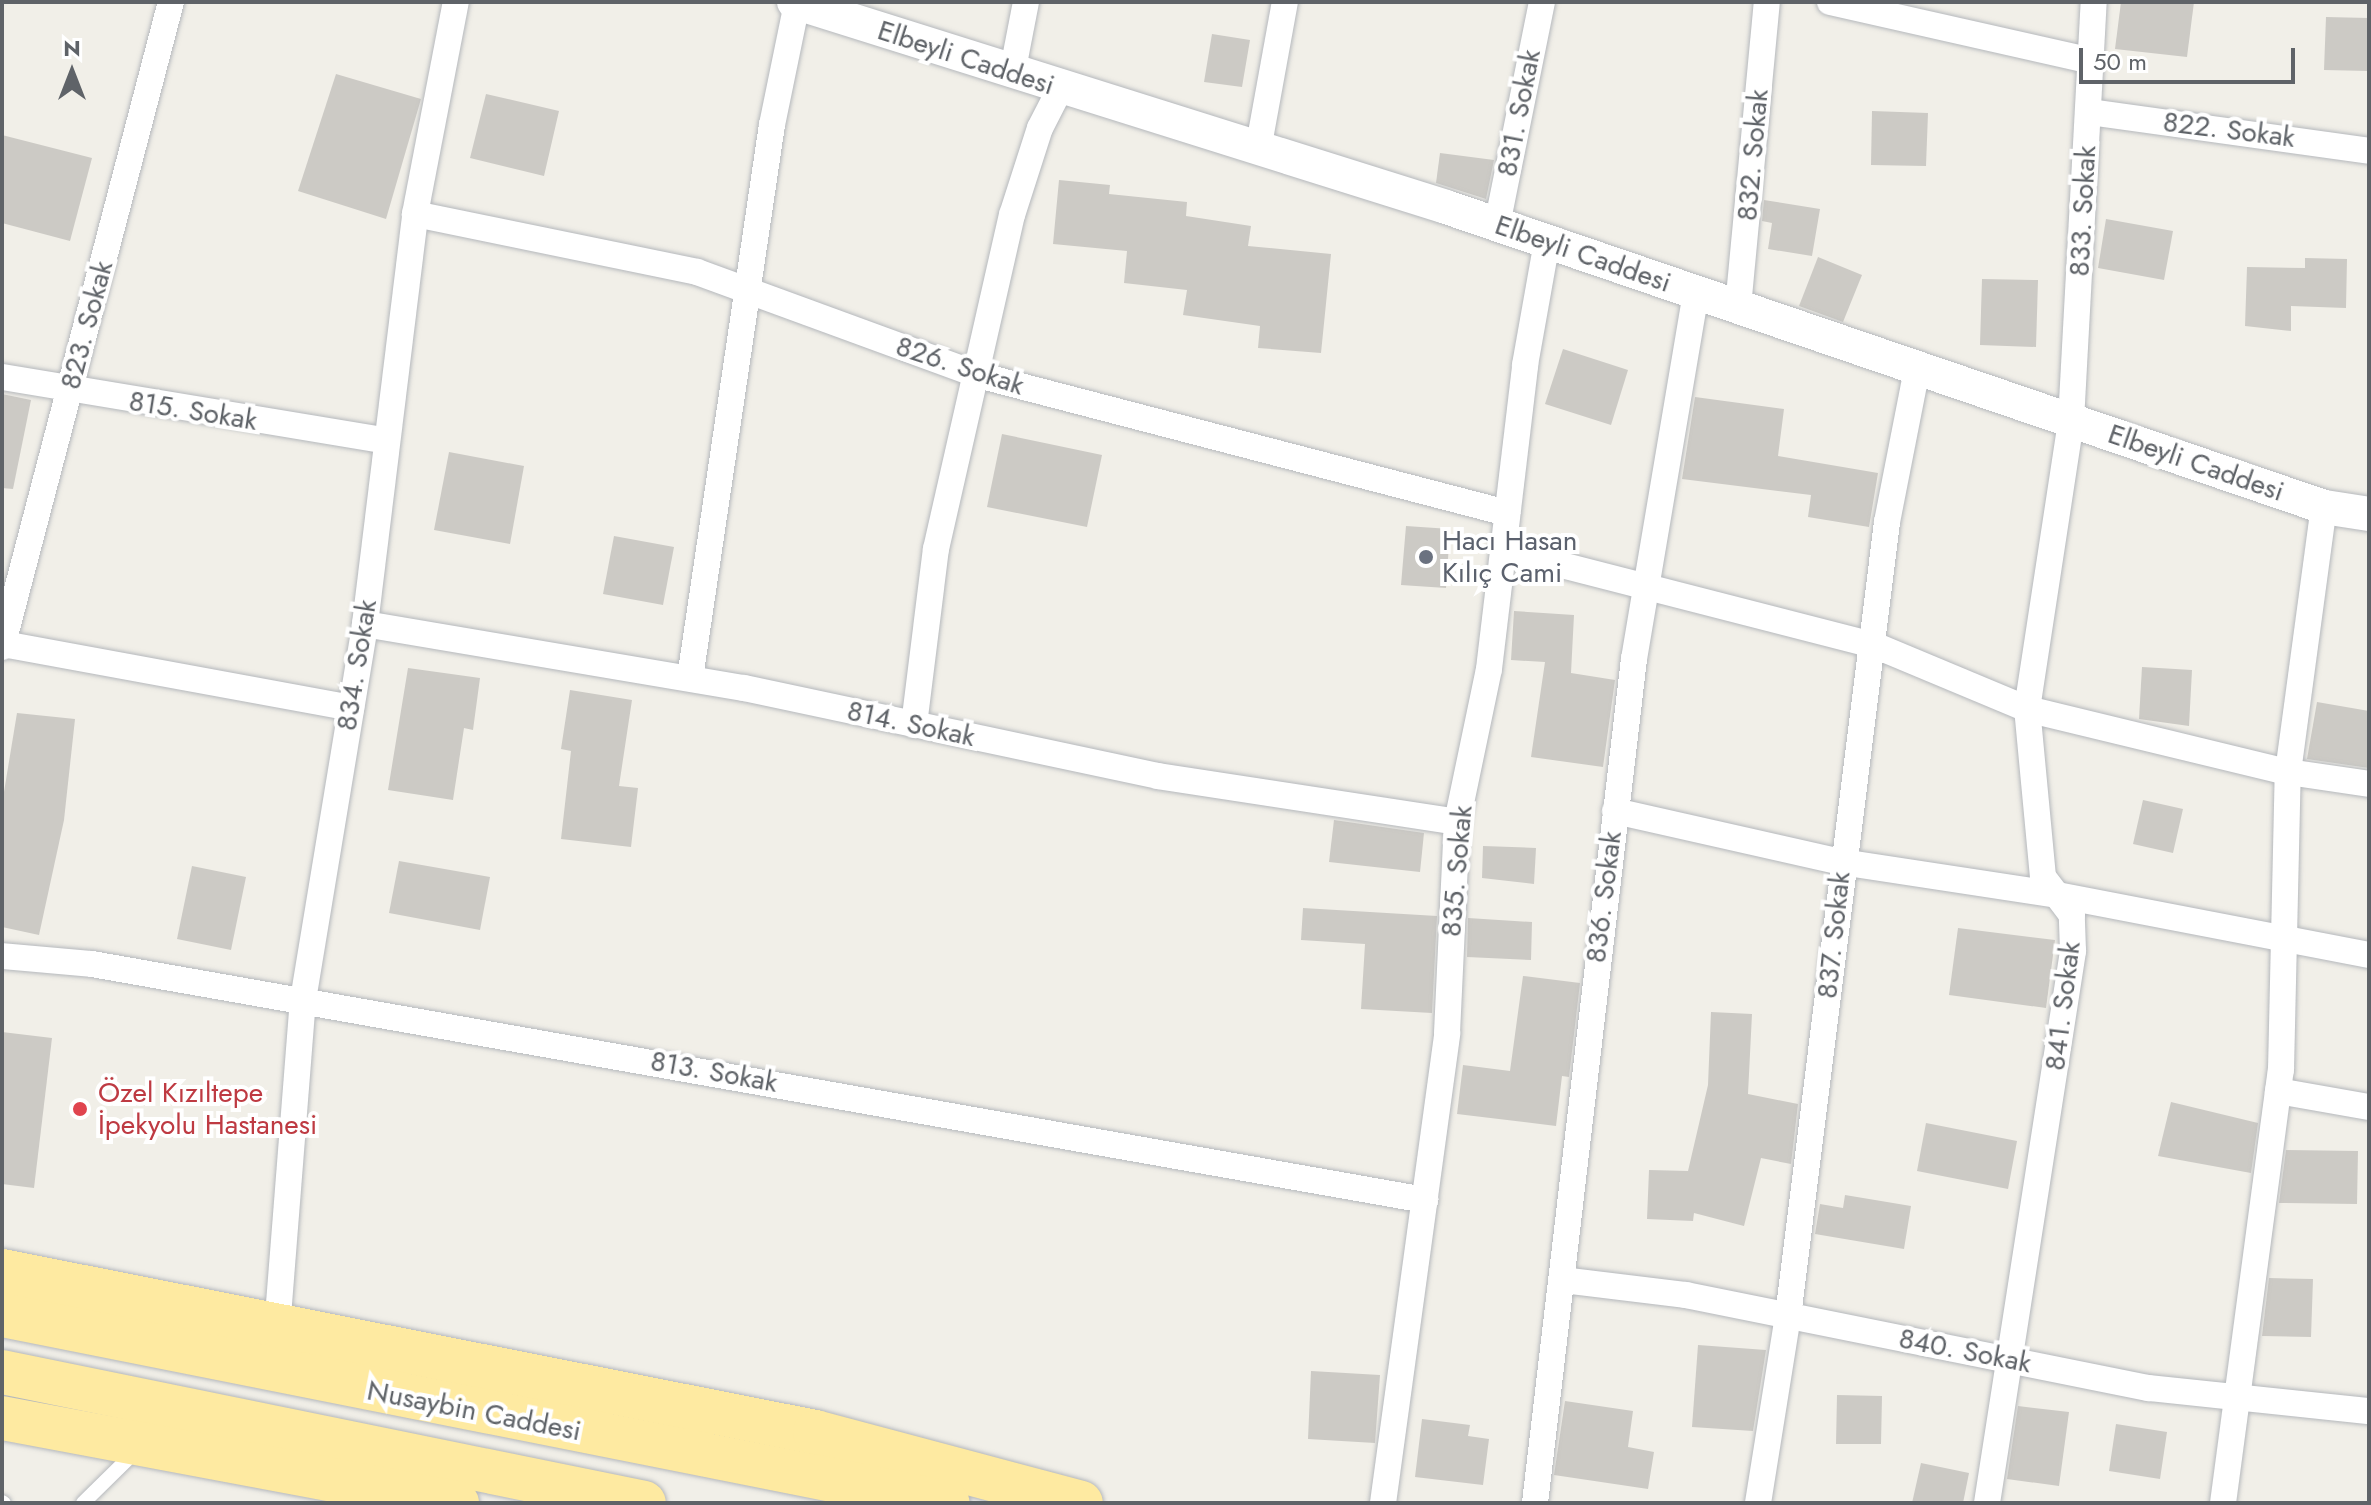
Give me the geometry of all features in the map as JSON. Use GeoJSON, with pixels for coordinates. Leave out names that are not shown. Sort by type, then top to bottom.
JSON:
{"type":"FeatureCollection","features":[{"type":"Feature","properties":{"kind":"highway"},"geometry":{"type":"LineString","coordinates":[[2,1271],[277,1329],[815,1432],[1081,1503]]}},
{"type":"Feature","properties":{"kind":"highway","name":"Nusaybin Caddesi"},"geometry":{"type":"LineString","coordinates":[[2,1315],[948,1503]]}},
{"type":"Feature","properties":{"kind":"highway","name":"Nusaybin Caddesi"},"geometry":{"type":"LineString","coordinates":[[2,1372],[644,1503]]}},
{"type":"Feature","properties":{"kind":"highway"},"geometry":{"type":"LineString","coordinates":[[2,1418],[457,1503]]}},
{"type":"Feature","properties":{"kind":"street","name":"823. Sokak"},"geometry":{"type":"LineString","coordinates":[[2,646],[171,2]]}},
{"type":"Feature","properties":{"kind":"street","name":"834. Sokak"},"geometry":{"type":"LineString","coordinates":[[277,1329],[303,1000],[365,624],[384,440],[415,214],[456,2]]}},
{"type":"Feature","properties":{"kind":"street"},"geometry":{"type":"LineString","coordinates":[[690,678],[751,291],[772,125],[796,2]]}},
{"type":"Feature","properties":{"kind":"street","name":"Elbeyli Caddesi"},"geometry":{"type":"LineString","coordinates":[[796,2],[1012,74],[1497,225],[2324,507],[2369,514]]}},
{"type":"Feature","properties":{"kind":"street"},"geometry":{"type":"LineString","coordinates":[[1012,74],[1026,2]]}},
{"type":"Feature","properties":{"kind":"street"},"geometry":{"type":"LineString","coordinates":[[1258,150],[1285,2]]}},
{"type":"Feature","properties":{"kind":"street","name":"831. Sokak"},"geometry":{"type":"LineString","coordinates":[[1497,225],[1542,2]]}},
{"type":"Feature","properties":{"kind":"street","name":"832. Sokak"},"geometry":{"type":"LineString","coordinates":[[1738,307],[1767,2]]}},
{"type":"Feature","properties":{"kind":"street"},"geometry":{"type":"LineString","coordinates":[[1830,2],[2091,61]]}},
{"type":"Feature","properties":{"kind":"street","name":"833. Sokak"},"geometry":{"type":"LineString","coordinates":[[2071,421],[2094,2]]}},
{"type":"Feature","properties":{"kind":"street"},"geometry":{"type":"LineString","coordinates":[[914,725],[936,549],[1012,215],[1040,128],[1060,89]]}},
{"type":"Feature","properties":{"kind":"street","name":"822. Sokak"},"geometry":{"type":"LineString","coordinates":[[2089,112],[2369,151]]}},
{"type":"Feature","properties":{"kind":"street","name":"826. Sokak"},"geometry":{"type":"LineString","coordinates":[[415,214],[697,272],[978,375],[1507,513]]}},
{"type":"Feature","properties":{"kind":"street","name":"835. Sokak"},"geometry":{"type":"LineString","coordinates":[[1383,1503],[1447,1033],[1457,822],[1489,669],[1507,513],[1547,242]]}},
{"type":"Feature","properties":{"kind":"street","name":"836. Sokak"},"geometry":{"type":"LineString","coordinates":[[1535,1503],[1615,811],[1647,583],[1696,293]]}},
{"type":"Feature","properties":{"kind":"street","name":"837. Sokak"},"geometry":{"type":"LineString","coordinates":[[1758,1503],[1788,1316],[1842,862],[1874,645],[1887,522],[1917,369]]}},
{"type":"Feature","properties":{"kind":"street","name":"815. Sokak"},"geometry":{"type":"LineString","coordinates":[[2,377],[70,392],[384,440]]}},
{"type":"Feature","properties":{"kind":"street","name":"841. Sokak"},"geometry":{"type":"LineString","coordinates":[[1987,1503],[2073,951],[2072,915],[2043,877],[2036,835],[2027,709],[2071,421]]}},
{"type":"Feature","properties":{"kind":"street"},"geometry":{"type":"LineString","coordinates":[[2223,1503],[2278,1091],[2288,772],[2324,507]]}},
{"type":"Feature","properties":{"kind":"street"},"geometry":{"type":"LineString","coordinates":[[1503,550],[1647,583],[1874,645],[2027,709],[2288,772],[2369,784]]}},
{"type":"Feature","properties":{"kind":"street","name":"814. Sokak"},"geometry":{"type":"LineString","coordinates":[[365,624],[690,678],[1158,776],[1457,822]]}},
{"type":"Feature","properties":{"kind":"street"},"geometry":{"type":"LineString","coordinates":[[2,646],[351,708]]}},
{"type":"Feature","properties":{"kind":"street"},"geometry":{"type":"LineString","coordinates":[[1615,811],[1842,862],[2057,895],[2369,955]]}},
{"type":"Feature","properties":{"kind":"street","name":"813. Sokak"},"geometry":{"type":"LineString","coordinates":[[2,956],[92,964],[303,1000],[1425,1200]]}},
{"type":"Feature","properties":{"kind":"street"},"geometry":{"type":"LineString","coordinates":[[2278,1091],[2369,1107]]}},
{"type":"Feature","properties":{"kind":"street","name":"840. Sokak"},"geometry":{"type":"LineString","coordinates":[[1562,1280],[1686,1295],[2149,1388],[2369,1411]]}},
{"type":"Feature","properties":{"kind":"lane"},"geometry":{"type":"LineString","coordinates":[[83,1503],[144,1444]]}},
{"type":"Feature","properties":{"kind":"building"},"geometry":{"type":"Polygon","coordinates":[[[2121,2],[2194,2],[2187,57],[2115,49],[2121,2]]]}},
{"type":"Feature","properties":{"kind":"building"},"geometry":{"type":"Polygon","coordinates":[[[2326,17],[2369,18],[2369,71],[2324,70],[2326,17]]]}},
{"type":"Feature","properties":{"kind":"building"},"geometry":{"type":"Polygon","coordinates":[[[1212,34],[1250,40],[1242,87],[1204,82],[1212,34]]]}},
{"type":"Feature","properties":{"kind":"building"},"geometry":{"type":"Polygon","coordinates":[[[336,74],[421,99],[386,219],[298,191],[336,74]]]}},
{"type":"Feature","properties":{"kind":"building"},"geometry":{"type":"Polygon","coordinates":[[[486,94],[559,111],[544,176],[470,158],[486,94]]]}},
{"type":"Feature","properties":{"kind":"building"},"geometry":{"type":"Polygon","coordinates":[[[1872,111],[1928,113],[1926,166],[1871,165],[1872,111]]]}},
{"type":"Feature","properties":{"kind":"building"},"geometry":{"type":"Polygon","coordinates":[[[2,135],[92,158],[70,241],[2,223],[2,135]]]}},
{"type":"Feature","properties":{"kind":"building"},"geometry":{"type":"Polygon","coordinates":[[[1440,153],[1494,160],[1486,199],[1436,183],[1440,153]]]}},
{"type":"Feature","properties":{"kind":"building"},"geometry":{"type":"Polygon","coordinates":[[[1059,180],[1110,185],[1109,194],[1187,202],[1186,216],[1251,226],[1248,246],[1331,254],[1321,353],[1258,348],[1260,326],[1183,315],[1187,290],[1124,283],[1127,251],[1053,244],[1059,180]]]}},
{"type":"Feature","properties":{"kind":"building"},"geometry":{"type":"Polygon","coordinates":[[[1764,200],[1820,209],[1812,256],[1768,249],[1772,223],[1762,221],[1764,200]]]}},
{"type":"Feature","properties":{"kind":"building"},"geometry":{"type":"Polygon","coordinates":[[[2106,219],[2173,231],[2164,280],[2098,268],[2106,219]]]}},
{"type":"Feature","properties":{"kind":"building"},"geometry":{"type":"Polygon","coordinates":[[[1818,257],[1862,275],[1843,322],[1799,306],[1818,257]]]}},
{"type":"Feature","properties":{"kind":"building"},"geometry":{"type":"Polygon","coordinates":[[[2305,258],[2347,259],[2346,308],[2291,306],[2291,331],[2245,326],[2247,267],[2305,268],[2305,258]]]}},
{"type":"Feature","properties":{"kind":"building"},"geometry":{"type":"Polygon","coordinates":[[[1982,279],[2038,280],[2036,347],[1980,345],[1982,279]]]}},
{"type":"Feature","properties":{"kind":"building"},"geometry":{"type":"Polygon","coordinates":[[[1563,349],[1628,370],[1611,425],[1545,404],[1563,349]]]}},
{"type":"Feature","properties":{"kind":"building"},"geometry":{"type":"Polygon","coordinates":[[[2,394],[31,400],[13,489],[2,488],[2,394]]]}},
{"type":"Feature","properties":{"kind":"building"},"geometry":{"type":"Polygon","coordinates":[[[1695,397],[1784,409],[1778,456],[1878,473],[1869,527],[1808,517],[1811,495],[1682,479],[1695,397]]]}},
{"type":"Feature","properties":{"kind":"building"},"geometry":{"type":"Polygon","coordinates":[[[1002,434],[1102,455],[1087,527],[987,507],[1002,434]]]}},
{"type":"Feature","properties":{"kind":"building"},"geometry":{"type":"Polygon","coordinates":[[[449,452],[524,466],[510,544],[434,530],[449,452]]]}},
{"type":"Feature","properties":{"kind":"building","name":"Hacı Hasan Kılıç Cami"},"geometry":{"type":"Polygon","coordinates":[[[1406,526],[1450,529],[1446,588],[1401,585],[1406,526]]]}},
{"type":"Feature","properties":{"kind":"building"},"geometry":{"type":"Polygon","coordinates":[[[614,536],[674,547],[663,605],[603,594],[614,536]]]}},
{"type":"Feature","properties":{"kind":"building"},"geometry":{"type":"Polygon","coordinates":[[[1514,611],[1574,615],[1571,673],[1615,680],[1603,767],[1531,757],[1545,662],[1511,660],[1514,611]]]}},
{"type":"Feature","properties":{"kind":"building"},"geometry":{"type":"Polygon","coordinates":[[[2142,667],[2192,670],[2189,726],[2139,719],[2142,667]]]}},
{"type":"Feature","properties":{"kind":"building"},"geometry":{"type":"Polygon","coordinates":[[[408,668],[480,678],[473,730],[464,728],[453,800],[388,790],[408,668]]]}},
{"type":"Feature","properties":{"kind":"building"},"geometry":{"type":"Polygon","coordinates":[[[570,690],[632,700],[619,786],[638,788],[631,847],[561,839],[571,751],[561,749],[570,690]]]}},
{"type":"Feature","properties":{"kind":"building"},"geometry":{"type":"Polygon","coordinates":[[[2317,702],[2369,711],[2369,768],[2307,759],[2317,702]]]}},
{"type":"Feature","properties":{"kind":"building"},"geometry":{"type":"Polygon","coordinates":[[[17,713],[75,719],[64,820],[39,935],[2,927],[2,804],[17,713]]]}},
{"type":"Feature","properties":{"kind":"building"},"geometry":{"type":"Polygon","coordinates":[[[2143,800],[2183,809],[2173,853],[2133,844],[2143,800]]]}},
{"type":"Feature","properties":{"kind":"building"},"geometry":{"type":"Polygon","coordinates":[[[1334,820],[1424,833],[1420,872],[1329,862],[1334,820]]]}},
{"type":"Feature","properties":{"kind":"building"},"geometry":{"type":"Polygon","coordinates":[[[1483,846],[1536,848],[1534,884],[1482,878],[1483,846]]]}},
{"type":"Feature","properties":{"kind":"building"},"geometry":{"type":"Polygon","coordinates":[[[399,861],[490,877],[480,930],[389,913],[399,861]]]}},
{"type":"Feature","properties":{"kind":"building"},"geometry":{"type":"Polygon","coordinates":[[[192,866],[246,877],[231,950],[177,939],[192,866]]]}},
{"type":"Feature","properties":{"kind":"building"},"geometry":{"type":"Polygon","coordinates":[[[1303,908],[1437,916],[1432,1013],[1361,1009],[1365,944],[1301,940],[1303,908]]]}},
{"type":"Feature","properties":{"kind":"building"},"geometry":{"type":"Polygon","coordinates":[[[1468,918],[1532,922],[1531,960],[1467,957],[1468,918]]]}},
{"type":"Feature","properties":{"kind":"building"},"geometry":{"type":"Polygon","coordinates":[[[1958,928],[2055,940],[2046,1008],[1949,995],[1958,928]]]}},
{"type":"Feature","properties":{"kind":"building"},"geometry":{"type":"Polygon","coordinates":[[[1523,976],[1580,983],[1569,1077],[1562,1076],[1556,1126],[1457,1114],[1463,1065],[1510,1071],[1523,976]]]}},
{"type":"Feature","properties":{"kind":"building"},"geometry":{"type":"Polygon","coordinates":[[[1711,1012],[1752,1014],[1748,1094],[1798,1104],[1791,1164],[1761,1158],[1744,1226],[1694,1213],[1693,1221],[1647,1219],[1649,1170],[1688,1171],[1708,1085],[1711,1012]]]}},
{"type":"Feature","properties":{"kind":"building"},"geometry":{"type":"Polygon","coordinates":[[[2,1032],[52,1038],[34,1188],[2,1184],[2,1032]]]}},
{"type":"Feature","properties":{"kind":"building"},"geometry":{"type":"Polygon","coordinates":[[[2171,1102],[2258,1123],[2251,1173],[2158,1156],[2171,1102]]]}},
{"type":"Feature","properties":{"kind":"building"},"geometry":{"type":"Polygon","coordinates":[[[1926,1123],[2017,1141],[2008,1189],[1917,1171],[1926,1123]]]}},
{"type":"Feature","properties":{"kind":"building"},"geometry":{"type":"Polygon","coordinates":[[[2286,1150],[2358,1151],[2357,1204],[2279,1203],[2286,1150]]]}},
{"type":"Feature","properties":{"kind":"building"},"geometry":{"type":"Polygon","coordinates":[[[1845,1195],[1911,1206],[1904,1249],[1815,1234],[1820,1204],[1843,1208],[1845,1195]]]}},
{"type":"Feature","properties":{"kind":"building"},"geometry":{"type":"Polygon","coordinates":[[[2269,1278],[2313,1279],[2311,1337],[2262,1336],[2269,1278]]]}},
{"type":"Feature","properties":{"kind":"building"},"geometry":{"type":"Polygon","coordinates":[[[1698,1345],[1766,1350],[1753,1431],[1692,1427],[1698,1345]]]}},
{"type":"Feature","properties":{"kind":"building"},"geometry":{"type":"Polygon","coordinates":[[[1311,1371],[1380,1375],[1375,1443],[1308,1439],[1311,1371]]]}},
{"type":"Feature","properties":{"kind":"building"},"geometry":{"type":"Polygon","coordinates":[[[1837,1395],[1882,1396],[1881,1444],[1836,1444],[1837,1395]]]}},
{"type":"Feature","properties":{"kind":"building"},"geometry":{"type":"Polygon","coordinates":[[[1565,1401],[1633,1411],[1628,1447],[1654,1452],[1648,1489],[1554,1475],[1565,1401]]]}},
{"type":"Feature","properties":{"kind":"building"},"geometry":{"type":"Polygon","coordinates":[[[2018,1406],[2069,1412],[2059,1486],[2007,1479],[2018,1406]]]}},
{"type":"Feature","properties":{"kind":"building"},"geometry":{"type":"Polygon","coordinates":[[[1422,1419],[1470,1425],[1468,1436],[1489,1439],[1483,1485],[1415,1477],[1422,1419]]]}},
{"type":"Feature","properties":{"kind":"building"},"geometry":{"type":"Polygon","coordinates":[[[2116,1424],[2167,1432],[2160,1479],[2109,1471],[2116,1424]]]}},
{"type":"Feature","properties":{"kind":"building"},"geometry":{"type":"Polygon","coordinates":[[[1921,1463],[1969,1473],[1963,1503],[1912,1503],[1921,1463]]]}},
{"type":"Feature","properties":{"kind":"place","name":"Hacı Hasan Kılıç Cami"},"geometry":{"type":"Point","coordinates":[1426,557]}},
{"type":"Feature","properties":{"kind":"place","name":"Özel Kızıltepe İpekyolu Hastanesi"},"geometry":{"type":"Point","coordinates":[80,1109]}}]}
